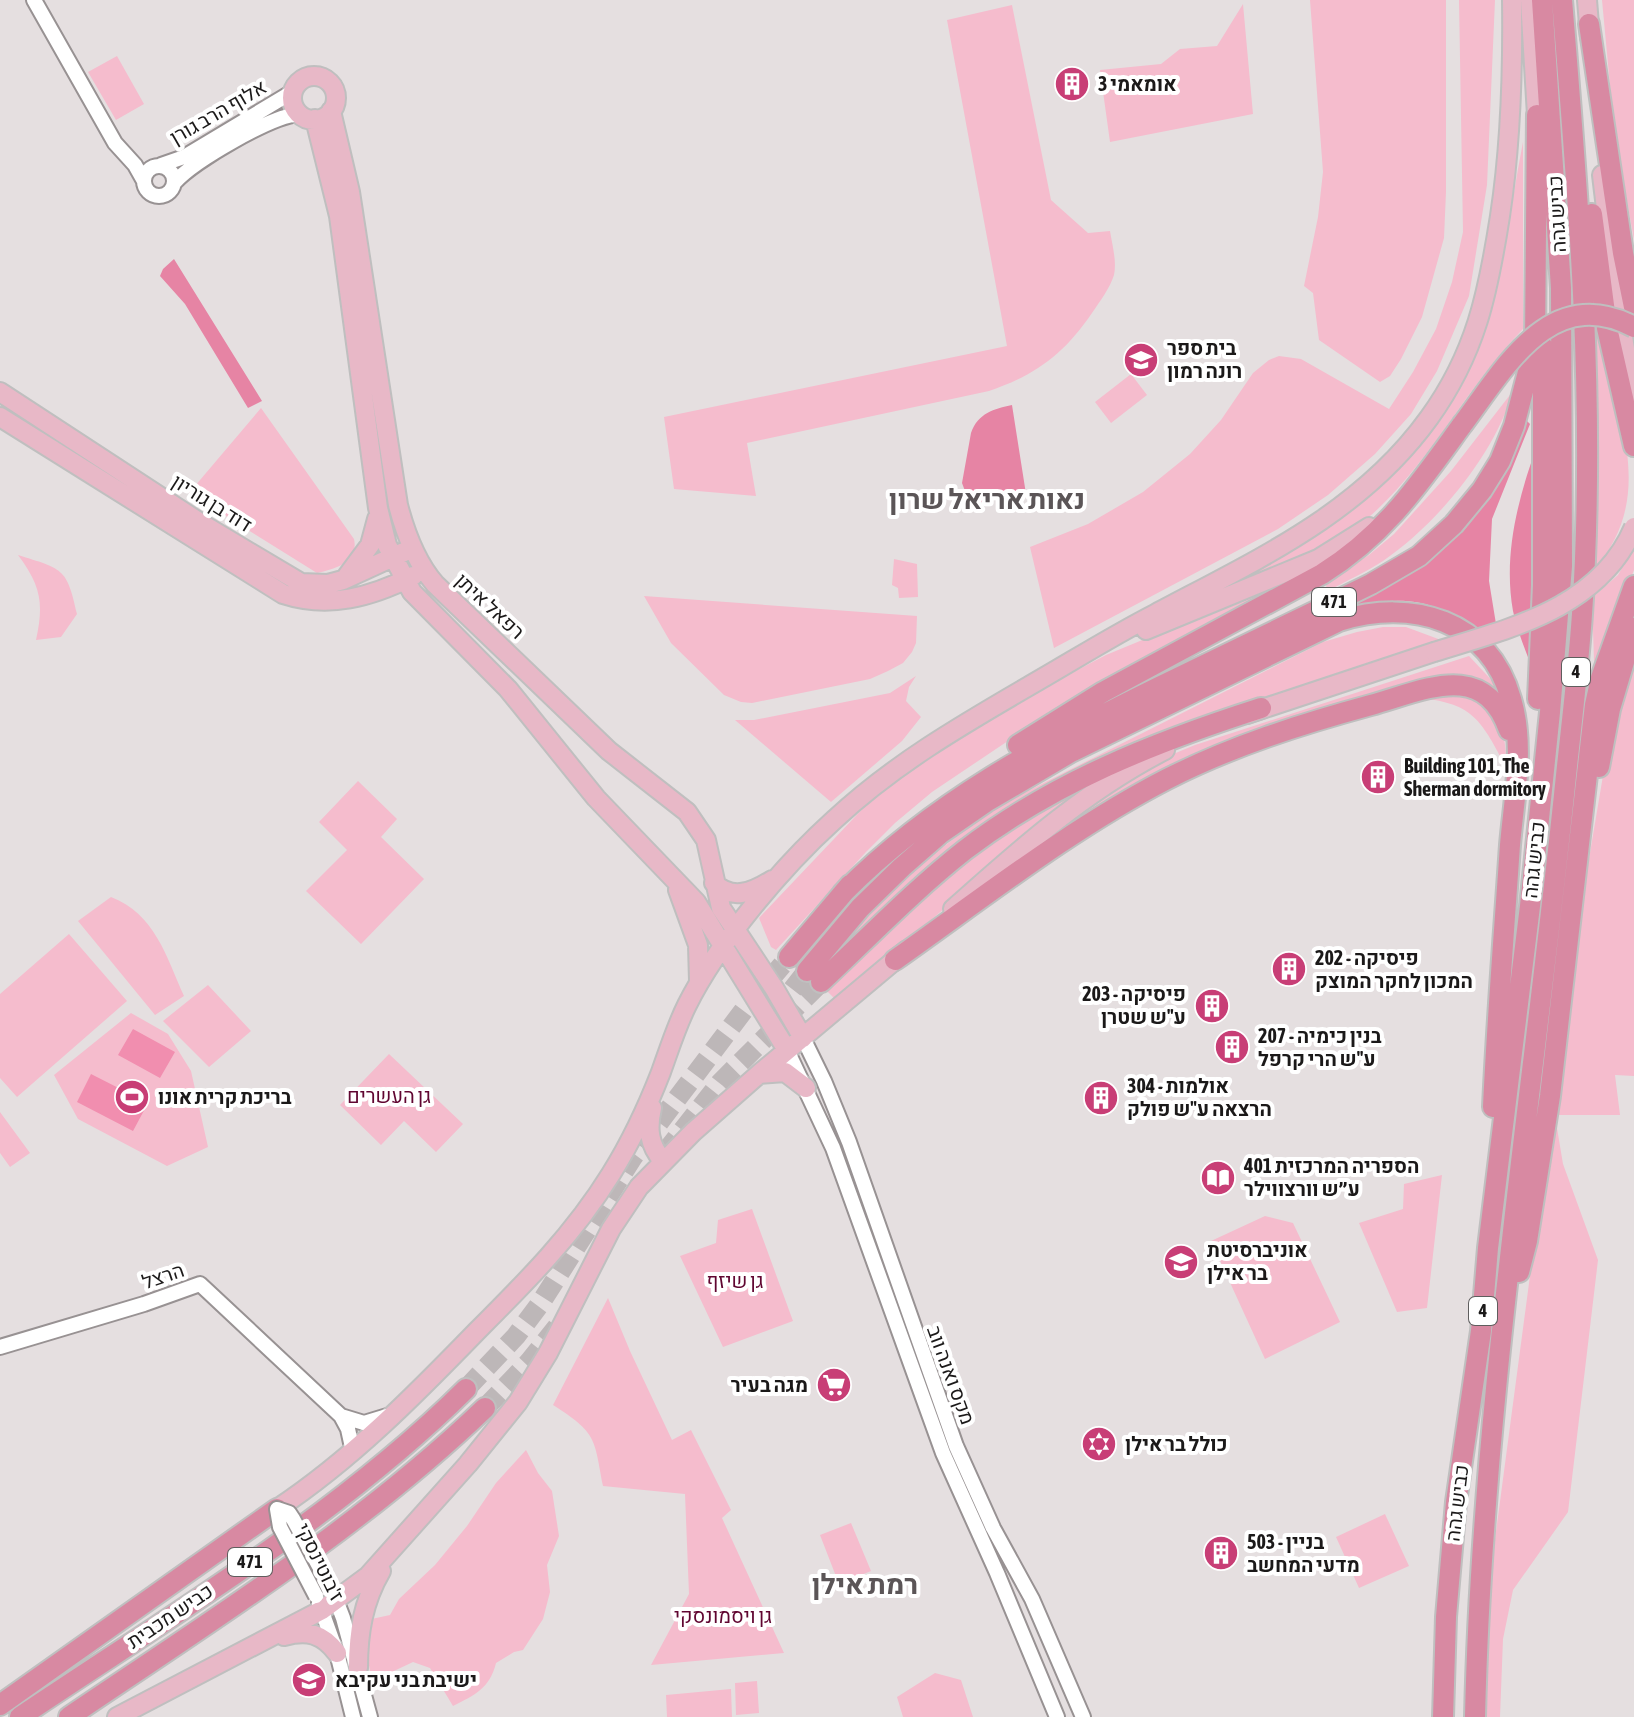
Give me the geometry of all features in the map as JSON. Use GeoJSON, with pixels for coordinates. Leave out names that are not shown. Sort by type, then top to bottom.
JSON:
{"type":"FeatureCollection","features":[{"type":"Feature","properties":{"kind":"highway","name":"כביש גהה"},"geometry":{"type":"LineString","coordinates":[[1443,1717],[1446,1617],[1456,1502],[1481,1331],[1488,1248],[1530,906],[1550,712],[1563,539],[1560,272],[1542,0]]}},
{"type":"Feature","properties":{"kind":"highway"},"geometry":{"type":"LineString","coordinates":[[1562,5],[1607,328],[1634,446]]}},
{"type":"Feature","properties":{"kind":"highway","name":"כביש גהה"},"geometry":{"type":"LineString","coordinates":[[1475,1717],[1476,1623],[1492,1410],[1555,876],[1584,588],[1587,490],[1584,291],[1578,177],[1562,5]]}},
{"type":"Feature","properties":{"kind":"highway"},"geometry":{"type":"LineString","coordinates":[[1589,24],[1624,264],[1634,307]]}},
{"type":"Feature","properties":{"kind":"highway","name":"471"},"geometry":{"type":"LineString","coordinates":[[789,957],[843,893],[892,847],[930,816],[988,777],[1070,730],[1381,578],[1419,556],[1454,524],[1482,490],[1500,461],[1517,417],[1533,356],[1537,115]]}},
{"type":"Feature","properties":{"kind":"highway"},"geometry":{"type":"LineString","coordinates":[[1530,906],[1544,508],[1537,115]]}},
{"type":"Feature","properties":{"kind":"highway"},"geometry":{"type":"LineString","coordinates":[[843,893],[888,842],[915,817],[1003,755],[1070,711],[1322,574],[1353,553],[1405,504],[1518,351],[1542,329],[1569,318],[1590,315],[1613,318],[1634,327]]}},
{"type":"Feature","properties":{"kind":"highway"},"geometry":{"type":"LineString","coordinates":[[1501,1342],[1527,1241],[1542,1155],[1597,692],[1634,586]]}},
{"type":"Feature","properties":{"kind":"highway","name":"471"},"geometry":{"type":"LineString","coordinates":[[1261,708],[1140,750],[1046,796],[964,851],[814,977],[860,908],[941,833],[986,802],[1071,752],[1323,628],[1353,617],[1383,612],[1421,614],[1447,622],[1481,647],[1498,667],[1512,700],[1516,760]]}},
{"type":"Feature","properties":{"kind":"highway"},"geometry":{"type":"LineString","coordinates":[[1570,924],[1610,709],[1634,628]]}},
{"type":"Feature","properties":{"kind":"highway"},"geometry":{"type":"LineString","coordinates":[[895,960],[1015,875],[1143,792],[1204,761],[1279,732],[1440,686],[1476,688],[1495,701],[1508,728],[1516,760],[1497,1020],[1488,1248]]}},
{"type":"Feature","properties":{"kind":"highway","name":"כביש מכבית"},"geometry":{"type":"LineString","coordinates":[[20,1717],[315,1516],[392,1456],[466,1389]]}},
{"type":"Feature","properties":{"kind":"highway","name":"כביש מכבית"},"geometry":{"type":"LineString","coordinates":[[69,1717],[366,1512],[438,1453],[485,1408]]}},
{"type":"Feature","properties":{"kind":"highway"},"geometry":{"type":"LineString","coordinates":[[0,1705],[277,1509]]}},
{"type":"Feature","properties":{"kind":"main road"},"geometry":{"type":"LineString","coordinates":[[277,1509],[353,1452],[401,1408],[551,1255],[580,1220],[625,1150],[698,984],[735,930],[815,837],[873,786],[947,734],[1320,523],[1404,451],[1430,417],[1459,370],[1491,278],[1510,130],[1512,0]]}},
{"type":"Feature","properties":{"kind":"main road"},"geometry":{"type":"LineString","coordinates":[[1530,0],[1537,115]]}},
{"type":"Feature","properties":{"kind":"main road"},"geometry":{"type":"LineString","coordinates":[[1587,0],[1612,267],[1634,401]]}},
{"type":"Feature","properties":{"kind":"main road"},"geometry":{"type":"LineString","coordinates":[[315,115],[335,93],[323,78],[316,76],[303,79],[294,91],[292,100],[315,115],[339,216],[378,508],[392,558],[419,599],[508,689],[590,791],[703,912],[787,1050]]}},
{"type":"Feature","properties":{"kind":"main road","name":"רפאל איתן"},"geometry":{"type":"LineString","coordinates":[[315,115],[350,192],[398,505],[413,548],[435,584],[609,751],[687,812],[706,840],[721,908],[803,1038]]}},
{"type":"Feature","properties":{"kind":"main road","name":"דוד בן גוריון"},"geometry":{"type":"LineString","coordinates":[[0,392],[288,577],[312,585],[343,580],[413,548]]}},
{"type":"Feature","properties":{"kind":"main road","name":"דוד בן גוריון"},"geometry":{"type":"LineString","coordinates":[[0,417],[283,594],[298,599],[338,601],[370,594],[425,570]]}},
{"type":"Feature","properties":{"kind":"main road"},"geometry":{"type":"LineString","coordinates":[[1021,691],[1143,632],[1328,554],[1352,540],[1381,516],[1445,448]]}},
{"type":"Feature","properties":{"kind":"main road"},"geometry":{"type":"LineString","coordinates":[[343,580],[370,545],[376,530],[378,508]]}},
{"type":"Feature","properties":{"kind":"main road"},"geometry":{"type":"LineString","coordinates":[[117,1717],[258,1644],[326,1598],[368,1576],[518,1402],[548,1353],[611,1229],[639,1187],[663,1161],[759,1074],[1039,833],[1102,785],[1166,749],[1261,708],[1519,625],[1578,596],[1616,560],[1634,527]]}},
{"type":"Feature","properties":{"kind":"main road"},"geometry":{"type":"LineString","coordinates":[[714,883],[723,891],[741,894],[760,888],[787,870]]}},
{"type":"Feature","properties":{"kind":"main road"},"geometry":{"type":"LineString","coordinates":[[675,883],[698,945],[698,984]]}},
{"type":"Feature","properties":{"kind":"main road"},"geometry":{"type":"LineString","coordinates":[[722,947],[753,956]]}},
{"type":"Feature","properties":{"kind":"main road"},"geometry":{"type":"LineString","coordinates":[[759,1074],[782,1071],[792,1075],[806,1088]]}},
{"type":"Feature","properties":{"kind":"main road"},"geometry":{"type":"LineString","coordinates":[[658,1079],[649,1132],[651,1143],[663,1161]]}},
{"type":"Feature","properties":{"kind":"main road"},"geometry":{"type":"LineString","coordinates":[[358,1668],[358,1641],[365,1606],[373,1584],[393,1550]]}},
{"type":"Feature","properties":{"kind":"main road"},"geometry":{"type":"LineString","coordinates":[[258,1644],[306,1632],[325,1639],[337,1653]]}},
{"type":"Feature","properties":{"kind":"street"},"geometry":{"type":"LineString","coordinates":[[34,0],[115,143],[151,194],[160,196],[170,192],[175,182],[170,169],[140,163],[126,155]]}},
{"type":"Feature","properties":{"kind":"street","name":"אלוף הרב גורן"},"geometry":{"type":"LineString","coordinates":[[158,165],[184,157],[294,91]]}},
{"type":"Feature","properties":{"kind":"street","name":"אלוף הרב גורן"},"geometry":{"type":"LineString","coordinates":[[175,182],[193,167],[271,121],[315,115]]}},
{"type":"Feature","properties":{"kind":"street"},"geometry":{"type":"LineString","coordinates":[[144,181],[147,171],[158,165]]}},
{"type":"Feature","properties":{"kind":"street","name":"מקס ואנה ווב"},"geometry":{"type":"LineString","coordinates":[[803,1038],[849,1142],[956,1446],[993,1528],[1032,1599],[1083,1717]]}},
{"type":"Feature","properties":{"kind":"street","name":"מקס ואנה ווב"},"geometry":{"type":"LineString","coordinates":[[787,1050],[838,1163],[939,1444],[1057,1717]]}},
{"type":"Feature","properties":{"kind":"street","name":"הרצל"},"geometry":{"type":"LineString","coordinates":[[0,1347],[200,1284],[341,1416]]}},
{"type":"Feature","properties":{"kind":"street"},"geometry":{"type":"LineString","coordinates":[[341,1416],[364,1423],[401,1408]]}},
{"type":"Feature","properties":{"kind":"street"},"geometry":{"type":"LineString","coordinates":[[341,1416],[348,1429],[353,1452]]}},
{"type":"Feature","properties":{"kind":"street","name":"ז'בוטינסקי"},"geometry":{"type":"LineString","coordinates":[[277,1509],[280,1527],[326,1598],[358,1668],[370,1717]]}},
{"type":"Feature","properties":{"kind":"street","name":"ז'בוטינסקי"},"geometry":{"type":"LineString","coordinates":[[326,1598],[353,1717]]}},
{"type":"Feature","properties":{"kind":"green space"},"geometry":{"type":"Polygon","coordinates":[[[1310,0],[1446,0],[1444,238],[1422,317],[1401,359],[1390,376],[1380,382],[1319,340],[1313,293],[1304,286],[1318,217],[1323,172],[1310,0]]]}},
{"type":"Feature","properties":{"kind":"green space"},"geometry":{"type":"Polygon","coordinates":[[[1459,0],[1495,0],[1487,185],[1469,296],[1437,371],[1411,414],[1375,454],[1328,495],[1278,529],[1054,648],[1030,547],[1088,524],[1143,492],[1190,454],[1221,420],[1253,373],[1269,360],[1279,356],[1301,359],[1389,409],[1413,372],[1436,329],[1452,282],[1463,232],[1459,0]]]}},
{"type":"Feature","properties":{"kind":"green space"},"geometry":{"type":"Polygon","coordinates":[[[1602,0],[1634,0],[1634,240],[1614,128],[1602,0]]]}},
{"type":"Feature","properties":{"kind":"green space"},"geometry":{"type":"Polygon","coordinates":[[[1243,4],[1253,114],[1110,142],[1100,70],[1161,64],[1180,49],[1217,46],[1243,4]]]}},
{"type":"Feature","properties":{"kind":"green space"},"geometry":{"type":"Polygon","coordinates":[[[1012,5],[1051,200],[1088,233],[1110,231],[1115,258],[1114,275],[1092,313],[1071,340],[1048,361],[1006,385],[747,443],[756,496],[674,489],[664,417],[1007,346],[947,20],[1012,5]]]}},
{"type":"Feature","properties":{"kind":"green space"},"geometry":{"type":"Polygon","coordinates":[[[117,56],[144,104],[116,120],[88,72],[117,56]]]}},
{"type":"Feature","properties":{"kind":"green space"},"geometry":{"type":"Polygon","coordinates":[[[1523,142],[1523,329],[1501,353],[1422,459],[1378,509],[1330,545],[1254,579],[1249,573],[1334,523],[1382,483],[1425,435],[1459,384],[1476,351],[1494,294],[1523,142]]]}},
{"type":"Feature","properties":{"kind":"green space"},"geometry":{"type":"Polygon","coordinates":[[[1592,332],[1601,333],[1619,406],[1629,480],[1623,517],[1616,535],[1593,572],[1592,332]]]}},
{"type":"Feature","properties":{"kind":"green space"},"geometry":{"type":"Polygon","coordinates":[[[1131,374],[1147,395],[1111,423],[1095,402],[1131,374]]]}},
{"type":"Feature","properties":{"kind":"green space"},"geometry":{"type":"Polygon","coordinates":[[[1513,391],[1493,439],[1462,486],[1443,508],[1424,528],[1383,561],[1328,591],[1325,583],[1369,555],[1394,534],[1451,471],[1513,391]]]}},
{"type":"Feature","properties":{"kind":"green space"},"geometry":{"type":"Polygon","coordinates":[[[261,408],[354,539],[355,547],[350,559],[338,567],[317,573],[189,493],[261,408]]]}},
{"type":"Feature","properties":{"kind":"green space"},"geometry":{"type":"Polygon","coordinates":[[[1634,547],[1634,570],[1601,657],[1594,661],[1592,598],[1618,575],[1634,547]]]}},
{"type":"Feature","properties":{"kind":"green space"},"geometry":{"type":"Polygon","coordinates":[[[18,555],[53,567],[66,578],[77,614],[61,637],[36,640],[39,595],[32,576],[18,555]]]}},
{"type":"Feature","properties":{"kind":"green space"},"geometry":{"type":"Polygon","coordinates":[[[894,559],[917,564],[918,597],[899,598],[898,588],[892,585],[894,559]]]}},
{"type":"Feature","properties":{"kind":"green space"},"geometry":{"type":"Polygon","coordinates":[[[1294,581],[1039,720],[932,792],[866,852],[776,950],[771,947],[759,918],[871,800],[953,741],[1028,696],[1106,655],[1273,586],[1294,581]]]}},
{"type":"Feature","properties":{"kind":"green space"},"geometry":{"type":"Polygon","coordinates":[[[644,596],[917,616],[916,643],[903,663],[870,679],[752,703],[741,702],[724,695],[671,643],[644,596]]]}},
{"type":"Feature","properties":{"kind":"green space"},"geometry":{"type":"Polygon","coordinates":[[[1383,627],[1406,627],[1441,640],[1203,719],[922,876],[840,950],[837,948],[917,867],[994,808],[1323,642],[1383,627]]]}},
{"type":"Feature","properties":{"kind":"green space"},"geometry":{"type":"Polygon","coordinates":[[[1634,645],[1634,1076],[1615,1075],[1620,1115],[1551,1115],[1569,978],[1611,728],[1634,645]]]}},
{"type":"Feature","properties":{"kind":"green space"},"geometry":{"type":"Polygon","coordinates":[[[1469,656],[1499,688],[1506,702],[1485,686],[1265,730],[991,887],[1072,814],[1166,757],[1469,656]]]}},
{"type":"Feature","properties":{"kind":"green space"},"geometry":{"type":"Polygon","coordinates":[[[916,676],[909,687],[906,701],[921,717],[902,741],[831,802],[735,720],[754,720],[890,693],[916,676]]]}},
{"type":"Feature","properties":{"kind":"green space"},"geometry":{"type":"Polygon","coordinates":[[[1469,692],[1487,710],[1502,732],[1506,767],[1473,716],[1451,704],[1416,698],[1469,692]]]}},
{"type":"Feature","properties":{"kind":"green space"},"geometry":{"type":"Polygon","coordinates":[[[358,781],[397,819],[381,837],[424,879],[361,944],[306,891],[347,850],[319,822],[358,781]]]}},
{"type":"Feature","properties":{"kind":"green space"},"geometry":{"type":"Polygon","coordinates":[[[1073,792],[1072,801],[836,1000],[825,989],[955,872],[1019,824],[1073,792]]]}},
{"type":"Feature","properties":{"kind":"green space"},"geometry":{"type":"Polygon","coordinates":[[[111,897],[126,904],[149,925],[165,952],[184,996],[155,1015],[78,921],[111,897]]]}},
{"type":"Feature","properties":{"kind":"green space"},"geometry":{"type":"Polygon","coordinates":[[[69,934],[127,1001],[17,1097],[0,1078],[0,994],[69,934]]]}},
{"type":"Feature","properties":{"kind":"green space"},"geometry":{"type":"Polygon","coordinates":[[[208,985],[251,1031],[209,1067],[163,1021],[208,985]]]}},
{"type":"Feature","properties":{"kind":"green space","name":"בריכת קרית אונו"},"geometry":{"type":"Polygon","coordinates":[[[131,1013],[168,1034],[191,1071],[208,1147],[167,1166],[78,1119],[54,1075],[131,1013]]]}},
{"type":"Feature","properties":{"kind":"green space","name":"גן העשרים"},"geometry":{"type":"Polygon","coordinates":[[[389,1054],[463,1124],[436,1152],[404,1121],[381,1145],[340,1105],[389,1054]]]}},
{"type":"Feature","properties":{"kind":"green space"},"geometry":{"type":"Polygon","coordinates":[[[0,1112],[30,1153],[10,1167],[0,1153],[0,1112]]]}},
{"type":"Feature","properties":{"kind":"green space"},"geometry":{"type":"Polygon","coordinates":[[[1556,1122],[1563,1164],[1598,1260],[1568,1512],[1513,1590],[1503,1639],[1500,1717],[1483,1717],[1486,1607],[1537,1223],[1556,1122]]]}},
{"type":"Feature","properties":{"kind":"green space"},"geometry":{"type":"Polygon","coordinates":[[[1442,1175],[1427,1308],[1397,1312],[1359,1223],[1403,1209],[1404,1184],[1442,1175]]]}},
{"type":"Feature","properties":{"kind":"green space","name":"גן שיזף"},"geometry":{"type":"Polygon","coordinates":[[[752,1209],[793,1321],[723,1347],[680,1256],[716,1243],[718,1220],[752,1209]]]}},
{"type":"Feature","properties":{"kind":"green space"},"geometry":{"type":"Polygon","coordinates":[[[1265,1216],[1293,1223],[1340,1322],[1265,1359],[1211,1241],[1265,1216]]]}},
{"type":"Feature","properties":{"kind":"green space","name":"גן ויסמונסקי"},"geometry":{"type":"Polygon","coordinates":[[[608,1298],[672,1440],[691,1430],[731,1510],[722,1518],[784,1653],[651,1665],[689,1594],[685,1494],[603,1486],[591,1438],[578,1423],[553,1405],[608,1298]]]}},
{"type":"Feature","properties":{"kind":"green space"},"geometry":{"type":"Polygon","coordinates":[[[526,1450],[552,1491],[559,1536],[547,1565],[550,1592],[543,1619],[523,1650],[496,1663],[490,1679],[480,1690],[453,1706],[430,1668],[413,1662],[379,1678],[370,1671],[365,1644],[367,1620],[390,1615],[399,1599],[435,1565],[496,1483],[526,1450]]]}},
{"type":"Feature","properties":{"kind":"green space"},"geometry":{"type":"Polygon","coordinates":[[[1385,1514],[1409,1566],[1359,1588],[1336,1537],[1385,1514]]]}},
{"type":"Feature","properties":{"kind":"green space"},"geometry":{"type":"Polygon","coordinates":[[[851,1523],[871,1571],[839,1584],[820,1535],[851,1523]]]}},
{"type":"Feature","properties":{"kind":"green space"},"geometry":{"type":"Polygon","coordinates":[[[935,1673],[961,1680],[973,1717],[903,1717],[897,1697],[935,1673]]]}},
{"type":"Feature","properties":{"kind":"green space"},"geometry":{"type":"Polygon","coordinates":[[[757,1681],[759,1713],[736,1715],[735,1683],[757,1681]]]}},
{"type":"Feature","properties":{"kind":"green space"},"geometry":{"type":"Polygon","coordinates":[[[731,1689],[732,1717],[667,1717],[666,1695],[731,1689]]]}},
{"type":"Feature","properties":{"kind":"shaded area"},"geometry":{"type":"Polygon","coordinates":[[[174,259],[262,401],[248,408],[185,304],[160,276],[174,259]]]}},
{"type":"Feature","properties":{"kind":"shaded area"},"geometry":{"type":"Polygon","coordinates":[[[1012,405],[1026,494],[981,502],[965,491],[962,483],[971,433],[982,416],[1012,405]]]}},
{"type":"Feature","properties":{"kind":"shaded area"},"geometry":{"type":"Polygon","coordinates":[[[1526,420],[1530,424],[1492,519],[1489,581],[1496,624],[1478,630],[1446,611],[1415,602],[1383,602],[1347,610],[1344,606],[1425,559],[1460,530],[1496,485],[1526,420]]]}},
{"type":"Feature","properties":{"kind":"shaded area"},"geometry":{"type":"Polygon","coordinates":[[[1537,446],[1533,671],[1513,611],[1510,569],[1518,506],[1537,446]]]}},
{"type":"Feature","properties":{"kind":"shaded area"},"geometry":{"type":"Polygon","coordinates":[[[133,1029],[175,1052],[160,1078],[118,1055],[133,1029]]]}},
{"type":"Feature","properties":{"kind":"shaded area"},"geometry":{"type":"Polygon","coordinates":[[[91,1074],[148,1103],[133,1131],[77,1102],[91,1074]]]}},
{"type":"Feature","properties":{"kind":"tunnel"},"geometry":{"type":"LineString","coordinates":[[466,1389],[516,1336],[540,1304],[633,1157],[744,1010],[789,957]]}},
{"type":"Feature","properties":{"kind":"tunnel"},"geometry":{"type":"LineString","coordinates":[[774,1013],[807,971]]}},
{"type":"Feature","properties":{"kind":"tunnel"},"geometry":{"type":"LineString","coordinates":[[664,1154],[720,1083],[821,982]]}},
{"type":"Feature","properties":{"kind":"tunnel"},"geometry":{"type":"LineString","coordinates":[[485,1408],[557,1327]]}},
{"type":"Feature","properties":{"kind":"place","name":"אומאמי 3"},"geometry":{"type":"Point","coordinates":[1072,84]}},
{"type":"Feature","properties":{"kind":"place","name":"בית ספר רונה רמון"},"geometry":{"type":"Point","coordinates":[1141,360]}},
{"type":"Feature","properties":{"kind":"place","name":"Building 101, The Sherman dormitory"},"geometry":{"type":"Point","coordinates":[1378,777]}},
{"type":"Feature","properties":{"kind":"place","name":"202 - פיסיקה המכון לחקר המוצק"},"geometry":{"type":"Point","coordinates":[1289,969]}},
{"type":"Feature","properties":{"kind":"place","name":"203 - פיסיקה ע\"ש שטרן"},"geometry":{"type":"Point","coordinates":[1212,1006]}},
{"type":"Feature","properties":{"kind":"place","name":"207 - בנין כימיה ע\"ש הרי קרפל"},"geometry":{"type":"Point","coordinates":[1232,1047]}},
{"type":"Feature","properties":{"kind":"place","name":"בריכת קרית אונו"},"geometry":{"type":"Point","coordinates":[132,1097]}},
{"type":"Feature","properties":{"kind":"place","name":"304 - אולמות הרצאה ע\"ש פולק"},"geometry":{"type":"Point","coordinates":[1101,1098]}},
{"type":"Feature","properties":{"kind":"place","name":"401 הספריה המרכזית ע״ש וורצווילר"},"geometry":{"type":"Point","coordinates":[1218,1178]}},
{"type":"Feature","properties":{"kind":"place","name":"אוניברסיטת בר אילן"},"geometry":{"type":"Point","coordinates":[1181,1262]}},
{"type":"Feature","properties":{"kind":"place","name":"מגה בעיר"},"geometry":{"type":"Point","coordinates":[834,1385]}},
{"type":"Feature","properties":{"kind":"place","name":"כולל בר אילן"},"geometry":{"type":"Point","coordinates":[1099,1444]}},
{"type":"Feature","properties":{"kind":"place","name":"503 - בניין מדעי המחשב"},"geometry":{"type":"Point","coordinates":[1221,1553]}},
{"type":"Feature","properties":{"kind":"place","name":"ישיבת בני עקיבא"},"geometry":{"type":"Point","coordinates":[309,1680]}},
{"type":"Feature","properties":{"kind":"district","name":"נאות אריאל שרון"},"geometry":{"type":"Point","coordinates":[987,499]}},
{"type":"Feature","properties":{"kind":"district","name":"רמת אילן"},"geometry":{"type":"Point","coordinates":[865,1584]}}]}
